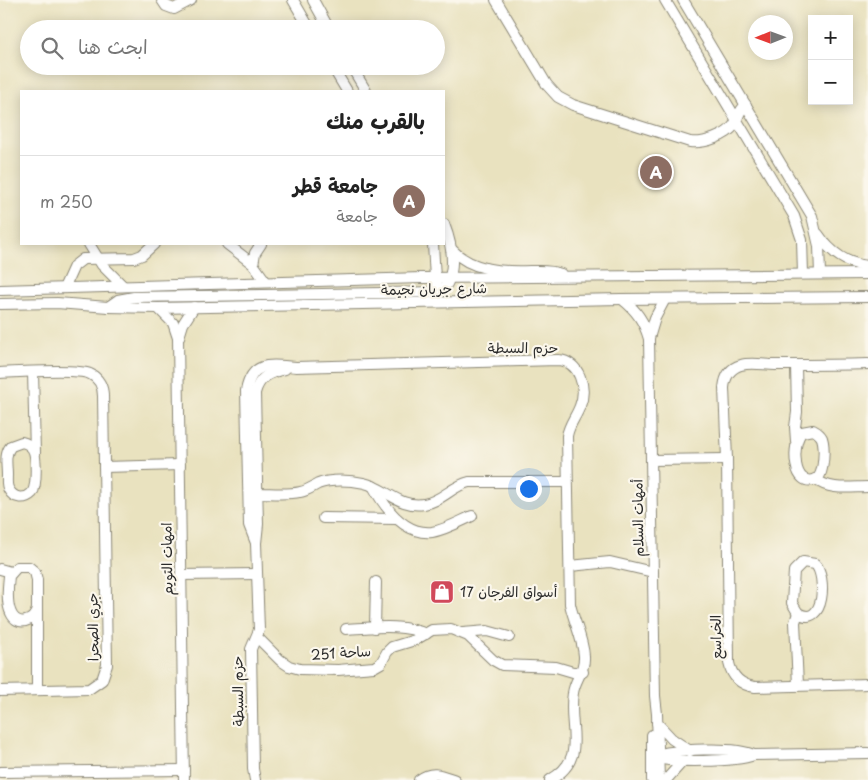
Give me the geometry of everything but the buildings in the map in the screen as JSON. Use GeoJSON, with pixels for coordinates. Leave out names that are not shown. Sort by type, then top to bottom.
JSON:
{"type":"FeatureCollection","features":[{"type":"Feature","properties":{"kind":"street"},"geometry":{"type":"LineString","coordinates":[[162,0],[166,6],[174,9],[191,0]]}},
{"type":"Feature","properties":{"kind":"street"},"geometry":{"type":"LineString","coordinates":[[293,0],[305,20]]}},
{"type":"Feature","properties":{"kind":"street"},"geometry":{"type":"LineString","coordinates":[[313,0],[324,20]]}},
{"type":"Feature","properties":{"kind":"street"},"geometry":{"type":"LineString","coordinates":[[496,0],[547,85],[558,97],[565,101],[696,143],[706,142],[730,130],[740,110],[746,105]]}},
{"type":"Feature","properties":{"kind":"street"},"geometry":{"type":"LineString","coordinates":[[665,0],[798,226],[803,247],[803,274]]}},
{"type":"Feature","properties":{"kind":"street"},"geometry":{"type":"LineString","coordinates":[[683,0],[810,213],[820,252],[820,274]]}},
{"type":"Feature","properties":{"kind":"street"},"geometry":{"type":"LineString","coordinates":[[337,75],[345,90]]}},
{"type":"Feature","properties":{"kind":"street"},"geometry":{"type":"LineString","coordinates":[[356,75],[365,90]]}},
{"type":"Feature","properties":{"kind":"street"},"geometry":{"type":"LineString","coordinates":[[422,303],[441,292],[450,278],[451,249],[445,228]]}},
{"type":"Feature","properties":{"kind":"street"},"geometry":{"type":"LineString","coordinates":[[816,231],[837,255],[852,263],[868,266]]}},
{"type":"Feature","properties":{"kind":"street"},"geometry":{"type":"LineString","coordinates":[[80,260],[84,245]]}},
{"type":"Feature","properties":{"kind":"street"},"geometry":{"type":"LineString","coordinates":[[90,245],[107,271],[123,286]]}},
{"type":"Feature","properties":{"kind":"street"},"geometry":{"type":"LineString","coordinates":[[64,288],[74,266],[80,260],[86,258],[134,258],[142,255],[149,245]]}},
{"type":"Feature","properties":{"kind":"street"},"geometry":{"type":"LineString","coordinates":[[228,245],[253,264],[266,282]]}},
{"type":"Feature","properties":{"kind":"street"},"geometry":{"type":"LineString","coordinates":[[253,264],[254,253],[260,245]]}},
{"type":"Feature","properties":{"kind":"street"},"geometry":{"type":"LineString","coordinates":[[433,245],[435,278],[441,292]]}},
{"type":"Feature","properties":{"kind":"street"},"geometry":{"type":"LineString","coordinates":[[451,249],[465,260],[492,270],[551,271],[566,278]]}},
{"type":"Feature","properties":{"kind":"street","name":"شارع جريان نجيمة"},"geometry":{"type":"LineString","coordinates":[[0,290],[435,278],[868,274]]}},
{"type":"Feature","properties":{"kind":"street"},"geometry":{"type":"LineString","coordinates":[[108,307],[118,300],[134,296],[441,292],[457,302]]}},
{"type":"Feature","properties":{"kind":"street","name":"شارع جريان نجيمة"},"geometry":{"type":"LineString","coordinates":[[0,304],[57,303],[158,308],[622,299],[868,297]]}},
{"type":"Feature","properties":{"kind":"street","name":"أمهات السلام"},"geometry":{"type":"LineString","coordinates":[[622,299],[640,316],[649,339]]}},
{"type":"Feature","properties":{"kind":"street","name":"أمهات السلام"},"geometry":{"type":"LineString","coordinates":[[652,780],[657,757],[657,723],[654,696],[649,339],[655,318],[665,299]]}},
{"type":"Feature","properties":{"kind":"street","name":"امهات التويم"},"geometry":{"type":"LineString","coordinates":[[178,338],[183,324],[194,307]]}},
{"type":"Feature","properties":{"kind":"street","name":"امهات التويم"},"geometry":{"type":"LineString","coordinates":[[158,308],[173,323],[178,338],[184,775]]}},
{"type":"Feature","properties":{"kind":"street","name":"حزم السبطة"},"geometry":{"type":"LineString","coordinates":[[256,543],[249,525],[252,474],[251,438],[255,399],[252,385],[253,372],[264,366],[296,368],[558,360],[567,362],[575,367],[580,375],[582,396],[580,408],[568,429],[567,482],[570,604],[576,628],[583,645],[584,661],[582,672],[572,695],[573,753],[567,766],[550,780]]}},
{"type":"Feature","properties":{"kind":"street","name":"الخراسع"},"geometry":{"type":"LineString","coordinates":[[868,364],[745,364],[730,371],[724,382],[730,668],[736,678],[745,685],[750,686],[868,684]]}},
{"type":"Feature","properties":{"kind":"street"},"geometry":{"type":"LineString","coordinates":[[796,365],[797,412],[795,427],[798,472],[805,480],[815,479],[822,472],[823,442],[816,432],[809,430],[797,412]]}},
{"type":"Feature","properties":{"kind":"street"},"geometry":{"type":"LineString","coordinates":[[33,372],[35,454],[35,484],[32,492],[21,498],[4,490],[7,452],[11,446],[29,432],[34,423]]}},
{"type":"Feature","properties":{"kind":"street","name":"جري الصحرا"},"geometry":{"type":"LineString","coordinates":[[0,373],[83,372],[92,375],[100,382],[103,391],[107,671],[102,680],[89,689],[0,691]]}},
{"type":"Feature","properties":{"kind":"street"},"geometry":{"type":"LineString","coordinates":[[796,442],[799,435],[809,430]]}},
{"type":"Feature","properties":{"kind":"street"},"geometry":{"type":"LineString","coordinates":[[18,442],[29,445],[35,454]]}},
{"type":"Feature","properties":{"kind":"street"},"geometry":{"type":"LineString","coordinates":[[651,460],[727,459]]}},
{"type":"Feature","properties":{"kind":"street"},"geometry":{"type":"LineString","coordinates":[[104,467],[180,464]]}},
{"type":"Feature","properties":{"kind":"street","name":"حزم السبطة"},"geometry":{"type":"LineString","coordinates":[[252,474],[258,494],[256,543],[259,630],[251,649],[252,769],[255,780]]}},
{"type":"Feature","properties":{"kind":"street"},"geometry":{"type":"LineString","coordinates":[[815,479],[820,484],[831,487],[868,487]]}},
{"type":"Feature","properties":{"kind":"street"},"geometry":{"type":"LineString","coordinates":[[258,494],[300,492],[328,482],[357,482],[373,486],[398,501],[424,504],[437,500],[457,486],[475,481],[567,482]]}},
{"type":"Feature","properties":{"kind":"street"},"geometry":{"type":"LineString","coordinates":[[373,486],[397,519],[411,529],[431,532],[472,516]]}},
{"type":"Feature","properties":{"kind":"street"},"geometry":{"type":"LineString","coordinates":[[323,518],[397,519]]}},
{"type":"Feature","properties":{"kind":"street"},"geometry":{"type":"LineString","coordinates":[[570,566],[610,562],[653,572]]}},
{"type":"Feature","properties":{"kind":"street"},"geometry":{"type":"LineString","coordinates":[[803,562],[811,562],[818,567],[821,575],[821,604],[812,615],[804,616],[798,612],[792,603],[794,571],[803,562]]}},
{"type":"Feature","properties":{"kind":"street"},"geometry":{"type":"LineString","coordinates":[[36,638],[23,621],[15,618],[10,611],[9,580],[11,572],[21,566],[29,567],[35,572],[37,580],[37,690]]}},
{"type":"Feature","properties":{"kind":"street"},"geometry":{"type":"LineString","coordinates":[[0,569],[11,572]]}},
{"type":"Feature","properties":{"kind":"street"},"geometry":{"type":"LineString","coordinates":[[181,575],[257,574]]}},
{"type":"Feature","properties":{"kind":"street"},"geometry":{"type":"LineString","coordinates":[[376,582],[376,628]]}},
{"type":"Feature","properties":{"kind":"street"},"geometry":{"type":"LineString","coordinates":[[23,621],[31,619],[38,609]]}},
{"type":"Feature","properties":{"kind":"street"},"geometry":{"type":"LineString","coordinates":[[798,612],[795,622],[798,685]]}},
{"type":"Feature","properties":{"kind":"street"},"geometry":{"type":"LineString","coordinates":[[346,630],[406,627],[426,634]]}},
{"type":"Feature","properties":{"kind":"street","name":"ساحة 251"},"geometry":{"type":"LineString","coordinates":[[257,637],[280,660],[289,666],[300,669],[338,670],[374,667],[380,663],[392,647],[414,640],[432,630],[445,628],[462,633]]}},
{"type":"Feature","properties":{"kind":"street"},"geometry":{"type":"LineString","coordinates":[[462,633],[487,631],[509,637]]}},
{"type":"Feature","properties":{"kind":"street"},"geometry":{"type":"LineString","coordinates":[[462,633],[473,639],[493,660],[502,665],[556,667],[574,672],[582,672]]}},
{"type":"Feature","properties":{"kind":"street","name":"أمهات السلام"},"geometry":{"type":"LineString","coordinates":[[654,696],[652,716],[659,780]]}},
{"type":"Feature","properties":{"kind":"street"},"geometry":{"type":"LineString","coordinates":[[657,723],[672,740],[691,751]]}},
{"type":"Feature","properties":{"kind":"street"},"geometry":{"type":"LineString","coordinates":[[657,757],[691,751],[738,751],[754,755]]}},
{"type":"Feature","properties":{"kind":"street"},"geometry":{"type":"LineString","coordinates":[[657,757],[682,761],[738,759],[754,755],[868,753]]}},
{"type":"Feature","properties":{"kind":"street"},"geometry":{"type":"LineString","coordinates":[[666,780],[682,761]]}},
{"type":"Feature","properties":{"kind":"street"},"geometry":{"type":"LineString","coordinates":[[0,772],[184,775]]}},
{"type":"Feature","properties":{"kind":"street"},"geometry":{"type":"LineString","coordinates":[[420,779],[430,774],[438,773],[455,780]]}},
{"type":"Feature","properties":{"kind":"place","name":"جامعة قطر"},"geometry":{"type":"Point","coordinates":[656,172]}},
{"type":"Feature","properties":{"kind":"place","name":"أسواق الفرجان 17"},"geometry":{"type":"Point","coordinates":[442,592]}}]}
